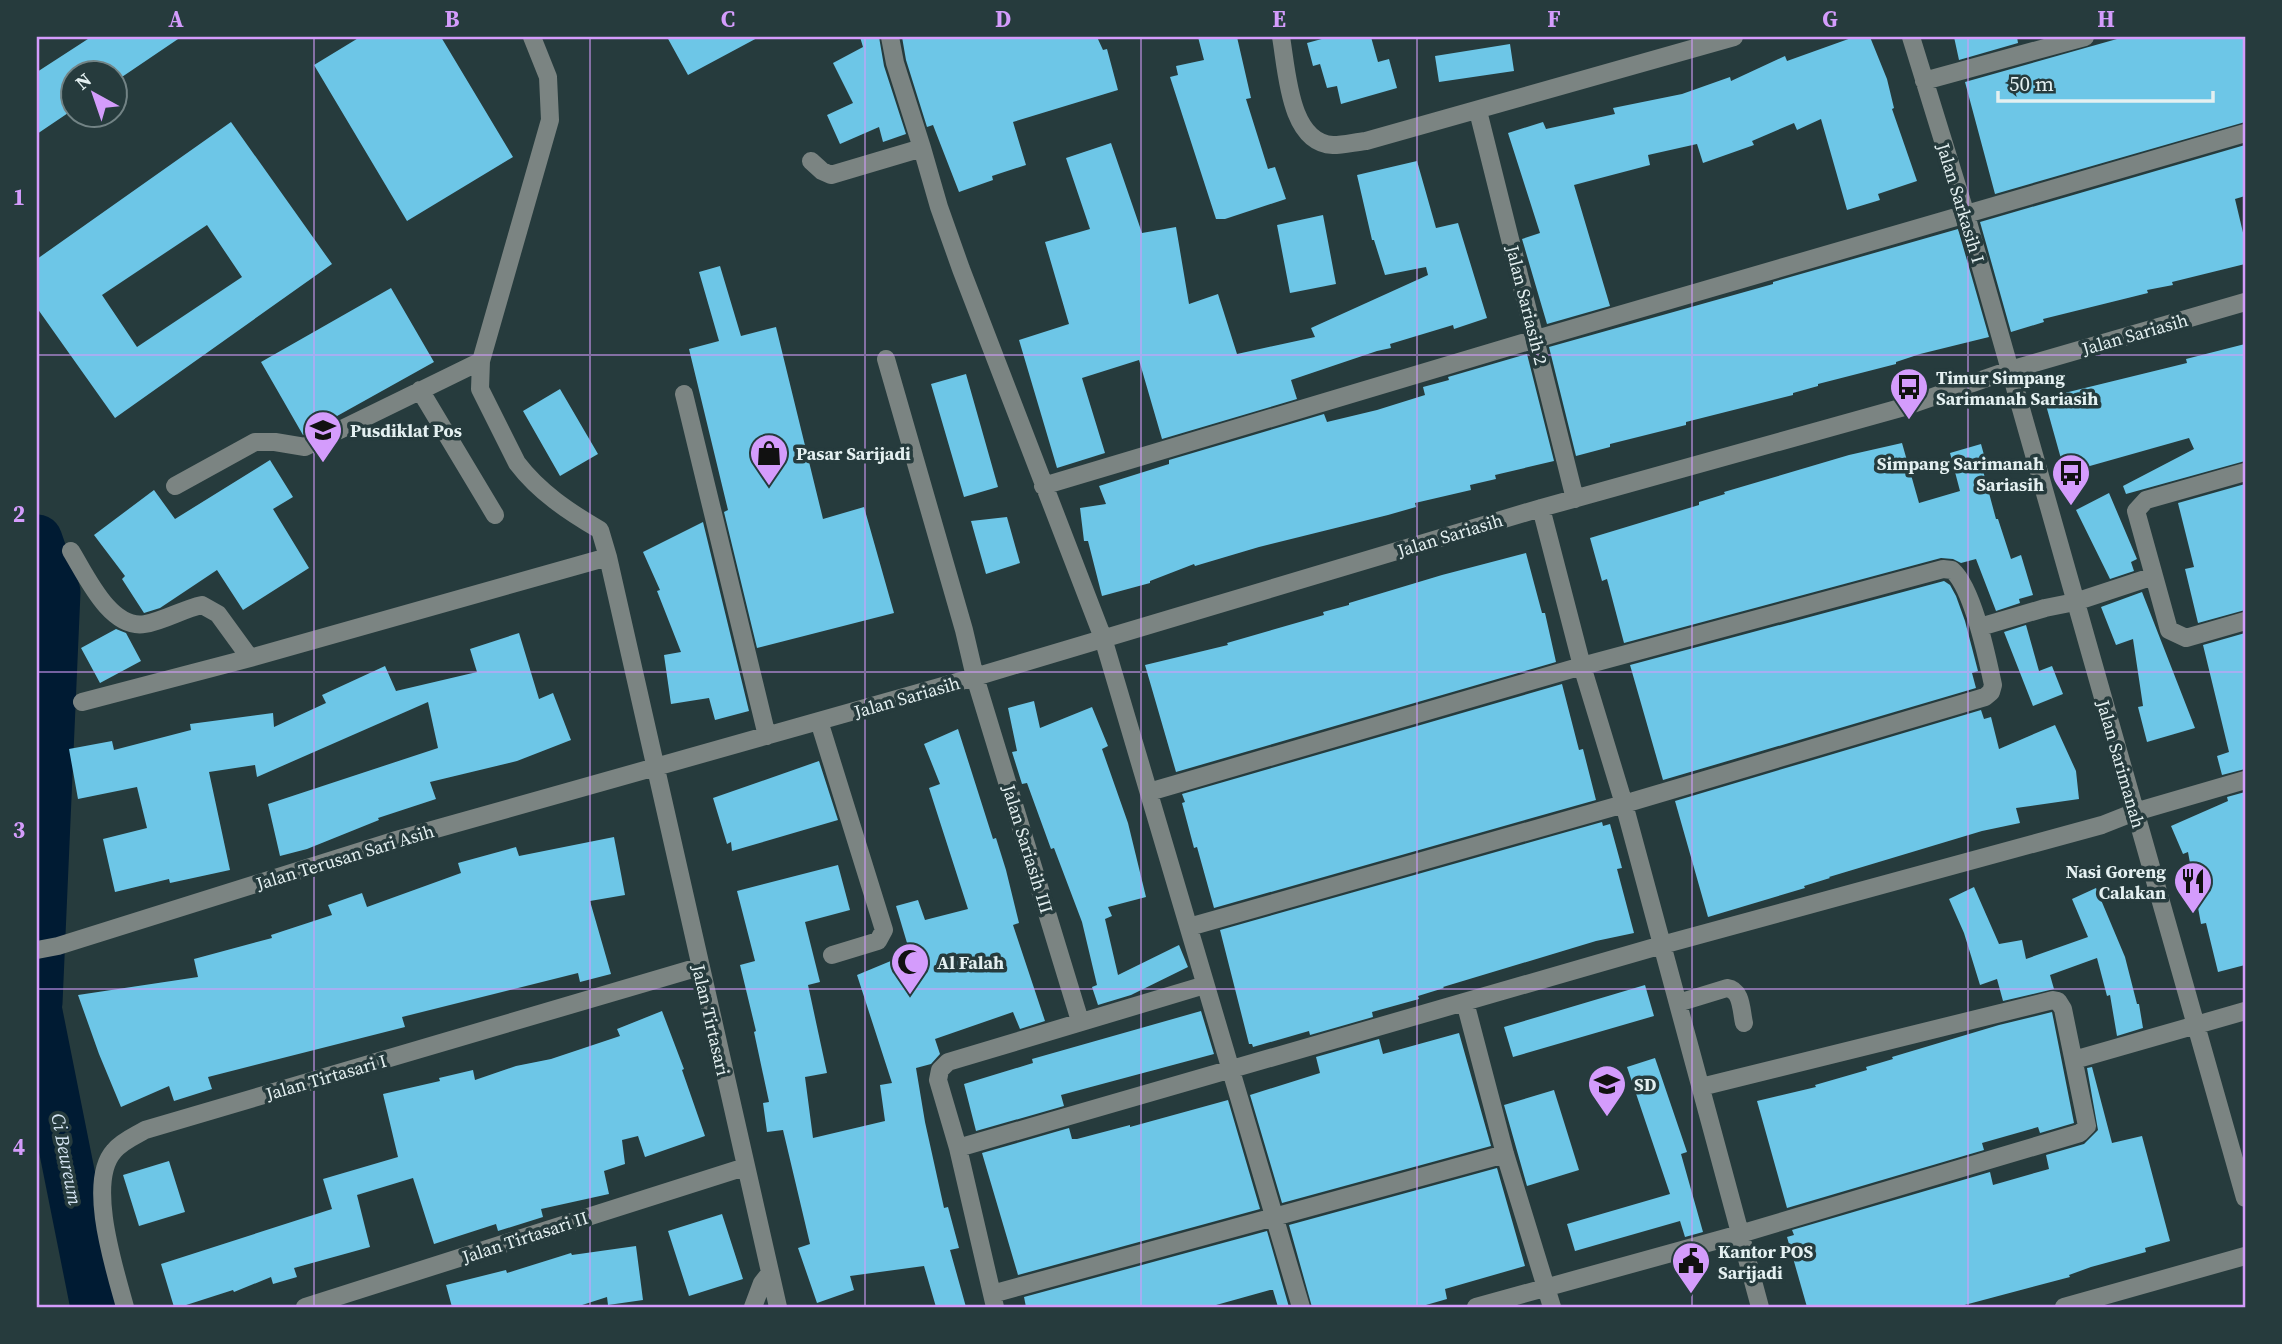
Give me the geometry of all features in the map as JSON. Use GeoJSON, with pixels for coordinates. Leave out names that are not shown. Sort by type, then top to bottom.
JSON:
{"type":"FeatureCollection","features":[{"type":"Feature","properties":{"kind":"street","name":"Jalan Tirtasari"},"geometry":{"type":"LineString","coordinates":[[531,37],[548,77],[550,120],[481,361],[480,389],[517,463],[568,512],[600,530],[778,1307]]}},
{"type":"Feature","properties":{"kind":"street"},"geometry":{"type":"LineString","coordinates":[[890,37],[895,63],[939,207],[1103,638],[1301,1307]]}},
{"type":"Feature","properties":{"kind":"street"},"geometry":{"type":"LineString","coordinates":[[1280,37],[1296,115],[1306,132],[1319,142],[1333,145],[1366,141],[1478,111],[1696,42],[1734,37]]}},
{"type":"Feature","properties":{"kind":"street","name":"Jalan Sarkasih I"},"geometry":{"type":"LineString","coordinates":[[1910,37],[1966,215],[2010,370]]}},
{"type":"Feature","properties":{"kind":"street"},"geometry":{"type":"LineString","coordinates":[[1924,81],[2085,37]]}},
{"type":"Feature","properties":{"kind":"street","name":"Jalan Sariasih 2"},"geometry":{"type":"LineString","coordinates":[[1478,111],[1574,499]]}},
{"type":"Feature","properties":{"kind":"street"},"geometry":{"type":"LineString","coordinates":[[1043,486],[1536,339],[2245,133]]}},
{"type":"Feature","properties":{"kind":"street"},"geometry":{"type":"LineString","coordinates":[[811,161],[822,172],[831,175],[922,148]]}},
{"type":"Feature","properties":{"kind":"street","name":"Jalan Sariasih"},"geometry":{"type":"LineString","coordinates":[[654,766],[975,677],[1541,508],[1904,407],[2010,370],[2245,302]]}},
{"type":"Feature","properties":{"kind":"street","name":"Jalan Sariasih III"},"geometry":{"type":"LineString","coordinates":[[886,359],[975,677],[1080,1021]]}},
{"type":"Feature","properties":{"kind":"street"},"geometry":{"type":"LineString","coordinates":[[176,486],[255,442],[306,447],[481,361]]}},
{"type":"Feature","properties":{"kind":"street","name":"Jalan Sarimanah"},"geometry":{"type":"LineString","coordinates":[[2010,370],[2245,1198]]}},
{"type":"Feature","properties":{"kind":"street"},"geometry":{"type":"LineString","coordinates":[[420,390],[495,515]]}},
{"type":"Feature","properties":{"kind":"street"},"geometry":{"type":"LineString","coordinates":[[684,394],[767,736]]}},
{"type":"Feature","properties":{"kind":"street"},"geometry":{"type":"LineString","coordinates":[[2245,472],[2146,500],[2138,507],[2136,516],[2169,630],[2186,638],[2245,621]]}},
{"type":"Feature","properties":{"kind":"street"},"geometry":{"type":"LineString","coordinates":[[1541,508],[1582,666],[1624,804],[1760,1307]]}},
{"type":"Feature","properties":{"kind":"street"},"geometry":{"type":"LineString","coordinates":[[71,551],[105,605],[124,622],[144,625],[202,605],[218,614],[250,658]]}},
{"type":"Feature","properties":{"kind":"street"},"geometry":{"type":"LineString","coordinates":[[82,702],[250,658],[608,557]]}},
{"type":"Feature","properties":{"kind":"street"},"geometry":{"type":"LineString","coordinates":[[1149,792],[1582,666],[1943,569],[1952,570],[1959,578],[1980,627],[1993,685],[1991,692],[1985,697],[1624,804],[1189,927]]}},
{"type":"Feature","properties":{"kind":"street"},"geometry":{"type":"LineString","coordinates":[[1980,627],[2075,602],[2154,576]]}},
{"type":"Feature","properties":{"kind":"street"},"geometry":{"type":"LineString","coordinates":[[819,721],[884,930],[878,941],[832,955]]}},
{"type":"Feature","properties":{"kind":"street","name":"Jalan Terusan Sari Asih"},"geometry":{"type":"LineString","coordinates":[[37,950],[58,946],[393,841],[654,766]]}},
{"type":"Feature","properties":{"kind":"street"},"geometry":{"type":"LineString","coordinates":[[958,1148],[1662,944],[2102,825],[2135,812],[2245,780]]}},
{"type":"Feature","properties":{"kind":"street","name":"Jalan Tirtasari I"},"geometry":{"type":"LineString","coordinates":[[125,1307],[107,1242],[101,1182],[106,1164],[114,1150],[129,1139],[145,1130],[699,967]]}},
{"type":"Feature","properties":{"kind":"street"},"geometry":{"type":"LineString","coordinates":[[1205,985],[943,1065],[938,1080],[958,1148],[993,1301],[1505,1154]]}},
{"type":"Feature","properties":{"kind":"street"},"geometry":{"type":"LineString","coordinates":[[1678,1003],[1727,988],[1733,989],[1738,994],[1744,1023]]}},
{"type":"Feature","properties":{"kind":"street"},"geometry":{"type":"LineString","coordinates":[[1476,1307],[1740,1234],[2083,1132],[2088,1122],[2061,1004],[2048,1000],[1701,1087]]}},
{"type":"Feature","properties":{"kind":"street"},"geometry":{"type":"LineString","coordinates":[[1465,1002],[1505,1154],[1552,1307]]}},
{"type":"Feature","properties":{"kind":"street"},"geometry":{"type":"LineString","coordinates":[[2074,1060],[2245,1012]]}},
{"type":"Feature","properties":{"kind":"street","name":"Jalan Tirtasari II"},"geometry":{"type":"LineString","coordinates":[[305,1307],[745,1167]]}},
{"type":"Feature","properties":{"kind":"street"},"geometry":{"type":"LineString","coordinates":[[2064,1307],[2245,1256]]}},
{"type":"Feature","properties":{"kind":"street"},"geometry":{"type":"LineString","coordinates":[[753,1307],[762,1283],[770,1273]]}},
{"type":"Feature","properties":{"kind":"building"},"geometry":{"type":"Polygon","coordinates":[[[91,37],[181,37],[130,72],[130,60],[60,60],[60,118],[37,134],[37,72],[91,37]]]}},
{"type":"Feature","properties":{"kind":"building"},"geometry":{"type":"Polygon","coordinates":[[[360,37],[441,37],[513,157],[407,221],[314,65],[360,37]]]}},
{"type":"Feature","properties":{"kind":"building"},"geometry":{"type":"Polygon","coordinates":[[[667,37],[759,37],[688,75],[667,37]]]}},
{"type":"Feature","properties":{"kind":"building"},"geometry":{"type":"Polygon","coordinates":[[[860,37],[879,37],[884,66],[906,134],[883,142],[879,127],[840,144],[827,115],[853,103],[833,63],[863,47],[860,37]]]}},
{"type":"Feature","properties":{"kind":"building"},"geometry":{"type":"Polygon","coordinates":[[[902,37],[1097,37],[1103,50],[1107,49],[1118,90],[1013,122],[1026,165],[992,176],[993,180],[959,192],[933,125],[927,127],[906,60],[902,37]]]}},
{"type":"Feature","properties":{"kind":"building"},"geometry":{"type":"Polygon","coordinates":[[[1198,37],[1237,37],[1251,98],[1246,99],[1268,169],[1275,167],[1286,199],[1225,219],[1216,219],[1170,77],[1178,75],[1176,66],[1204,60],[1198,37]]]}},
{"type":"Feature","properties":{"kind":"building"},"geometry":{"type":"Polygon","coordinates":[[[1329,37],[1371,37],[1378,62],[1389,59],[1397,88],[1341,104],[1337,86],[1327,88],[1320,64],[1313,66],[1307,43],[1329,37]]]}},
{"type":"Feature","properties":{"kind":"building"},"geometry":{"type":"Polygon","coordinates":[[[1854,37],[1870,37],[1887,79],[1894,108],[1892,109],[1917,181],[1878,194],[1880,200],[1847,210],[1821,119],[1797,130],[1794,123],[1752,141],[1754,145],[1703,163],[1697,144],[1648,155],[1650,165],[1574,185],[1610,306],[1547,324],[1522,239],[1540,233],[1508,133],[1543,122],[1546,129],[1615,114],[1613,108],[1682,94],[1730,77],[1731,81],[1785,56],[1787,61],[1854,37]]]}},
{"type":"Feature","properties":{"kind":"building"},"geometry":{"type":"Polygon","coordinates":[[[1954,37],[2017,37],[2018,43],[1959,60],[1954,37]]]}},
{"type":"Feature","properties":{"kind":"building"},"geometry":{"type":"Polygon","coordinates":[[[2124,37],[2245,37],[2245,122],[1995,194],[1965,82],[2124,37]]]}},
{"type":"Feature","properties":{"kind":"building"},"geometry":{"type":"Polygon","coordinates":[[[1510,44],[1514,71],[1439,82],[1435,56],[1510,44]]]}},
{"type":"Feature","properties":{"kind":"building"},"geometry":{"type":"Polygon","coordinates":[[[231,122],[332,264],[115,418],[37,308],[37,259],[231,122]],[[207,225],[102,295],[137,347],[242,277],[207,225]]]}},
{"type":"Feature","properties":{"kind":"building"},"geometry":{"type":"Polygon","coordinates":[[[1111,143],[1142,233],[1176,227],[1189,304],[1218,294],[1237,354],[1315,337],[1311,328],[1428,275],[1426,267],[1385,275],[1372,240],[1357,175],[1417,161],[1436,228],[1458,223],[1487,318],[1390,344],[1391,348],[1291,380],[1297,399],[1162,439],[1139,360],[1082,378],[1105,453],[1057,468],[1019,340],[1069,324],[1045,242],[1090,229],[1066,158],[1111,143]]]}},
{"type":"Feature","properties":{"kind":"building"},"geometry":{"type":"Polygon","coordinates":[[[2245,145],[2245,196],[2235,199],[2245,241],[2245,264],[2172,282],[2173,285],[2147,290],[2148,293],[2043,319],[2044,322],[2011,332],[1980,222],[2245,145]]]}},
{"type":"Feature","properties":{"kind":"building"},"geometry":{"type":"Polygon","coordinates":[[[1323,215],[1336,284],[1290,293],[1277,225],[1323,215]]]}},
{"type":"Feature","properties":{"kind":"building"},"geometry":{"type":"Polygon","coordinates":[[[1958,229],[1989,337],[1920,354],[1896,364],[1818,384],[1793,395],[1686,422],[1686,425],[1610,444],[1610,447],[1576,456],[1549,347],[1958,229]]]}},
{"type":"Feature","properties":{"kind":"building","name":"Pasar Sarijadi"},"geometry":{"type":"Polygon","coordinates":[[[720,266],[741,336],[776,327],[823,519],[864,507],[894,613],[757,648],[724,512],[728,510],[689,349],[719,341],[699,272],[720,266]]]}},
{"type":"Feature","properties":{"kind":"building"},"geometry":{"type":"Polygon","coordinates":[[[391,288],[434,362],[303,435],[261,362],[391,288]]]}},
{"type":"Feature","properties":{"kind":"building"},"geometry":{"type":"Polygon","coordinates":[[[2245,344],[2245,461],[2126,494],[2123,486],[2194,449],[2189,438],[2065,473],[2044,398],[2187,363],[2186,359],[2245,344]]]}},
{"type":"Feature","properties":{"kind":"building"},"geometry":{"type":"Polygon","coordinates":[[[1527,354],[1554,461],[1495,475],[1496,479],[1470,485],[1471,490],[1415,503],[1416,507],[1195,566],[1194,564],[1150,583],[1102,596],[1088,541],[1084,541],[1080,508],[1106,504],[1099,486],[1169,464],[1169,460],[1324,414],[1327,422],[1377,410],[1425,395],[1423,387],[1449,380],[1448,377],[1527,354]]]}},
{"type":"Feature","properties":{"kind":"building"},"geometry":{"type":"Polygon","coordinates":[[[966,374],[998,487],[964,497],[931,384],[966,374]]]}},
{"type":"Feature","properties":{"kind":"building"},"geometry":{"type":"Polygon","coordinates":[[[560,389],[598,454],[560,476],[523,411],[560,389]]]}},
{"type":"Feature","properties":{"kind":"building"},"geometry":{"type":"Polygon","coordinates":[[[1902,443],[1919,503],[1960,491],[1950,453],[1981,444],[1987,466],[1982,467],[1996,519],[2011,559],[2021,555],[2033,595],[2019,599],[2020,603],[1996,611],[1976,559],[1961,563],[1941,558],[1624,643],[1607,579],[1602,581],[1590,538],[1699,505],[1699,502],[1725,494],[1724,492],[1849,455],[1902,443]]]}},
{"type":"Feature","properties":{"kind":"building"},"geometry":{"type":"Polygon","coordinates":[[[270,460],[293,497],[273,509],[309,568],[243,610],[217,570],[160,608],[144,613],[122,579],[125,576],[94,535],[154,490],[175,519],[270,460]]]}},
{"type":"Feature","properties":{"kind":"building"},"geometry":{"type":"Polygon","coordinates":[[[2245,484],[2245,610],[2198,623],[2185,569],[2194,567],[2178,503],[2245,484]]]}},
{"type":"Feature","properties":{"kind":"building"},"geometry":{"type":"Polygon","coordinates":[[[2109,493],[2137,559],[2131,562],[2134,571],[2110,579],[2076,510],[2109,493]]]}},
{"type":"Feature","properties":{"kind":"building"},"geometry":{"type":"Polygon","coordinates":[[[1007,517],[1020,563],[986,574],[971,521],[1007,517]]]}},
{"type":"Feature","properties":{"kind":"building"},"geometry":{"type":"Polygon","coordinates":[[[703,522],[749,711],[715,720],[709,698],[671,704],[664,655],[681,652],[657,591],[660,590],[643,552],[703,522]]]}},
{"type":"Feature","properties":{"kind":"building"},"geometry":{"type":"Polygon","coordinates":[[[1526,553],[1542,613],[1545,613],[1556,662],[1176,772],[1145,665],[1228,645],[1227,643],[1324,615],[1323,612],[1349,603],[1526,553]]]}},
{"type":"Feature","properties":{"kind":"building"},"geometry":{"type":"Polygon","coordinates":[[[1944,581],[1950,585],[1956,596],[1965,621],[1978,671],[1972,673],[1976,688],[1663,780],[1630,665],[1944,581]]]}},
{"type":"Feature","properties":{"kind":"building"},"geometry":{"type":"Polygon","coordinates":[[[2142,592],[2195,728],[2147,742],[2138,707],[2143,706],[2133,639],[2116,645],[2101,607],[2142,592]]]}},
{"type":"Feature","properties":{"kind":"building"},"geometry":{"type":"Polygon","coordinates":[[[2026,625],[2039,671],[2052,666],[2063,694],[2033,706],[2004,632],[2026,625]]]}},
{"type":"Feature","properties":{"kind":"building"},"geometry":{"type":"Polygon","coordinates":[[[116,629],[126,633],[141,661],[100,683],[81,648],[116,629]]]}},
{"type":"Feature","properties":{"kind":"building"},"geometry":{"type":"Polygon","coordinates":[[[519,633],[539,699],[553,693],[571,740],[517,761],[430,782],[436,799],[378,818],[379,820],[307,849],[280,856],[268,804],[438,748],[428,702],[257,777],[255,765],[209,772],[230,870],[170,883],[169,879],[115,892],[103,839],[147,828],[137,787],[78,799],[69,749],[112,741],[114,750],[191,730],[190,724],[273,713],[274,727],[326,703],[322,695],[385,666],[396,691],[477,672],[470,649],[519,633]]]}},
{"type":"Feature","properties":{"kind":"building"},"geometry":{"type":"Polygon","coordinates":[[[2245,633],[2245,769],[2222,775],[2217,756],[2229,752],[2203,645],[2245,633]]]}},
{"type":"Feature","properties":{"kind":"building"},"geometry":{"type":"Polygon","coordinates":[[[1562,684],[1579,750],[1583,749],[1596,800],[1214,908],[1197,847],[1194,848],[1182,794],[1562,684]]]}},
{"type":"Feature","properties":{"kind":"building"},"geometry":{"type":"Polygon","coordinates":[[[1034,701],[1040,728],[1092,707],[1108,746],[1102,749],[1128,823],[1146,897],[1108,907],[1112,916],[1105,919],[1118,975],[1179,945],[1188,967],[1131,995],[1098,1005],[1092,987],[1097,985],[1082,922],[1027,783],[1022,784],[1012,752],[1017,751],[1008,708],[1034,701]]]}},
{"type":"Feature","properties":{"kind":"building"},"geometry":{"type":"Polygon","coordinates":[[[1981,710],[1984,719],[1991,717],[1999,749],[2055,725],[2076,771],[2079,799],[2016,808],[2020,823],[1982,831],[1829,877],[1804,886],[1805,888],[1708,917],[1675,801],[1981,710]]]}},
{"type":"Feature","properties":{"kind":"building"},"geometry":{"type":"Polygon","coordinates":[[[958,729],[993,839],[996,838],[1006,870],[1019,923],[1013,925],[1045,1021],[1020,1029],[1013,1012],[935,1039],[940,1054],[931,1064],[916,1068],[944,1208],[948,1207],[959,1248],[950,1250],[966,1307],[936,1307],[924,1266],[850,1276],[854,1290],[817,1303],[798,1248],[810,1244],[783,1130],[767,1132],[763,1103],[769,1102],[740,965],[755,961],[737,891],[838,865],[850,910],[805,922],[820,982],[808,985],[827,1073],[805,1077],[813,1138],[885,1121],[880,1085],[892,1083],[857,975],[910,953],[896,906],[918,900],[925,920],[968,909],[929,788],[940,784],[924,744],[958,729]]]}},
{"type":"Feature","properties":{"kind":"building"},"geometry":{"type":"Polygon","coordinates":[[[819,761],[838,820],[732,851],[731,842],[727,844],[713,798],[819,761]]]}},
{"type":"Feature","properties":{"kind":"building"},"geometry":{"type":"Polygon","coordinates":[[[2245,792],[2245,965],[2218,972],[2206,923],[2201,924],[2188,852],[2183,854],[2171,826],[2228,801],[2227,797],[2245,792]]]}},
{"type":"Feature","properties":{"kind":"building"},"geometry":{"type":"Polygon","coordinates":[[[1602,822],[1603,826],[1610,824],[1622,868],[1617,869],[1634,933],[1596,941],[1443,987],[1418,996],[1419,999],[1372,1012],[1373,1017],[1310,1035],[1309,1031],[1253,1047],[1249,1044],[1220,930],[1602,822]]]}},
{"type":"Feature","properties":{"kind":"building"},"geometry":{"type":"Polygon","coordinates":[[[614,837],[625,895],[590,901],[611,974],[580,982],[578,973],[402,1017],[405,1027],[208,1077],[212,1089],[174,1101],[169,1086],[121,1107],[78,995],[198,977],[194,959],[272,938],[271,935],[332,915],[328,905],[362,893],[367,907],[461,873],[458,863],[516,847],[519,856],[614,837]]]}},
{"type":"Feature","properties":{"kind":"building"},"geometry":{"type":"Polygon","coordinates":[[[1974,887],[1999,944],[2022,940],[2026,959],[2088,937],[2072,899],[2096,888],[2125,957],[2143,1028],[2117,1036],[2110,995],[2107,996],[2097,958],[2050,975],[2054,989],[2003,1001],[1997,979],[1980,985],[1964,933],[1949,899],[1974,887]]]}},
{"type":"Feature","properties":{"kind":"building"},"geometry":{"type":"Polygon","coordinates":[[[1645,985],[1654,1016],[1513,1057],[1504,1027],[1645,985]]]}},
{"type":"Feature","properties":{"kind":"building"},"geometry":{"type":"Polygon","coordinates":[[[662,1011],[705,1136],[645,1157],[638,1136],[622,1140],[625,1164],[604,1171],[609,1194],[541,1209],[543,1217],[498,1231],[496,1224],[434,1244],[413,1178],[357,1195],[370,1247],[294,1268],[297,1277],[273,1284],[271,1277],[234,1292],[233,1290],[174,1307],[161,1264],[332,1209],[323,1179],[398,1157],[383,1094],[440,1081],[439,1078],[473,1070],[475,1080],[516,1066],[551,1059],[620,1036],[617,1029],[662,1011]]]}},
{"type":"Feature","properties":{"kind":"building"},"geometry":{"type":"Polygon","coordinates":[[[1201,1011],[1214,1054],[1061,1095],[1064,1106],[976,1131],[964,1084],[1033,1063],[1032,1059],[1201,1011]]]}},
{"type":"Feature","properties":{"kind":"building"},"geometry":{"type":"Polygon","coordinates":[[[2052,1012],[2074,1123],[2040,1133],[2038,1127],[1982,1143],[1984,1150],[1787,1208],[1757,1101],[1816,1087],[1815,1085],[1867,1070],[1866,1067],[1893,1059],[1892,1057],[2052,1012]]]}},
{"type":"Feature","properties":{"kind":"building"},"geometry":{"type":"Polygon","coordinates":[[[1459,1033],[1491,1146],[1282,1203],[1250,1095],[1320,1073],[1316,1057],[1379,1039],[1383,1054],[1459,1033]]]}},
{"type":"Feature","properties":{"kind":"building"},"geometry":{"type":"Polygon","coordinates":[[[1655,1058],[1687,1152],[1681,1154],[1703,1232],[1685,1237],[1680,1221],[1575,1251],[1567,1224],[1670,1194],[1627,1067],[1655,1058]]]}},
{"type":"Feature","properties":{"kind":"building"},"geometry":{"type":"Polygon","coordinates":[[[2092,1067],[2112,1143],[2142,1136],[2170,1241],[2145,1248],[2146,1252],[2091,1267],[2069,1275],[2070,1277],[1957,1307],[1807,1307],[1787,1237],[1794,1235],[1792,1230],[1990,1172],[1993,1185],[2049,1169],[2046,1155],[2084,1144],[2098,1130],[2087,1068],[2092,1067]]]}},
{"type":"Feature","properties":{"kind":"building"},"geometry":{"type":"Polygon","coordinates":[[[1554,1090],[1579,1170],[1527,1186],[1504,1105],[1554,1090]]]}},
{"type":"Feature","properties":{"kind":"building"},"geometry":{"type":"Polygon","coordinates":[[[1228,1100],[1260,1209],[1018,1275],[982,1153],[1069,1128],[1072,1139],[1077,1139],[1228,1100]]]}},
{"type":"Feature","properties":{"kind":"building"},"geometry":{"type":"Polygon","coordinates":[[[169,1161],[185,1212],[139,1226],[123,1175],[169,1161]]]}},
{"type":"Feature","properties":{"kind":"building"},"geometry":{"type":"Polygon","coordinates":[[[1497,1168],[1525,1266],[1445,1289],[1447,1299],[1419,1307],[1312,1307],[1289,1225],[1497,1168]]]}},
{"type":"Feature","properties":{"kind":"building"},"geometry":{"type":"Polygon","coordinates":[[[722,1214],[743,1279],[689,1296],[668,1231],[722,1214]]]}},
{"type":"Feature","properties":{"kind":"building"},"geometry":{"type":"Polygon","coordinates":[[[1267,1231],[1289,1307],[1278,1307],[1273,1290],[1270,1290],[1209,1307],[1026,1307],[1024,1297],[1267,1231]]]}},
{"type":"Feature","properties":{"kind":"building"},"geometry":{"type":"Polygon","coordinates":[[[636,1246],[643,1300],[608,1305],[607,1297],[576,1307],[452,1307],[446,1285],[506,1270],[507,1273],[571,1253],[636,1246]]]}},
{"type":"Feature","properties":{"kind":"waterway","name":"Ci Beureum"},"geometry":{"type":"LineString","coordinates":[[37,540],[55,592],[37,1003]]}},
{"type":"Feature","properties":{"kind":"waterway","name":"Ci Beureum"},"geometry":{"type":"LineString","coordinates":[[37,1012],[96,1307]]}},
{"type":"Feature","properties":{"kind":"place","name":"Timur Simpang Sarimanah Sariasih"},"geometry":{"type":"Point","coordinates":[1909,421]}},
{"type":"Feature","properties":{"kind":"place","name":"Pusdiklat Pos"},"geometry":{"type":"Point","coordinates":[323,464]}},
{"type":"Feature","properties":{"kind":"place","name":"Pasar Sarijadi"},"geometry":{"type":"Point","coordinates":[769,487]}},
{"type":"Feature","properties":{"kind":"place","name":"Simpang Sarimanah Sariasih"},"geometry":{"type":"Point","coordinates":[2071,507]}},
{"type":"Feature","properties":{"kind":"place","name":"Nasi Goreng Calakan"},"geometry":{"type":"Point","coordinates":[2193,915]}},
{"type":"Feature","properties":{"kind":"place","name":"Al Falah"},"geometry":{"type":"Point","coordinates":[910,996]}},
{"type":"Feature","properties":{"kind":"place","name":"SD"},"geometry":{"type":"Point","coordinates":[1607,1118]}},
{"type":"Feature","properties":{"kind":"place","name":"Kantor POS Sarijadi"},"geometry":{"type":"Point","coordinates":[1691,1295]}}]}
